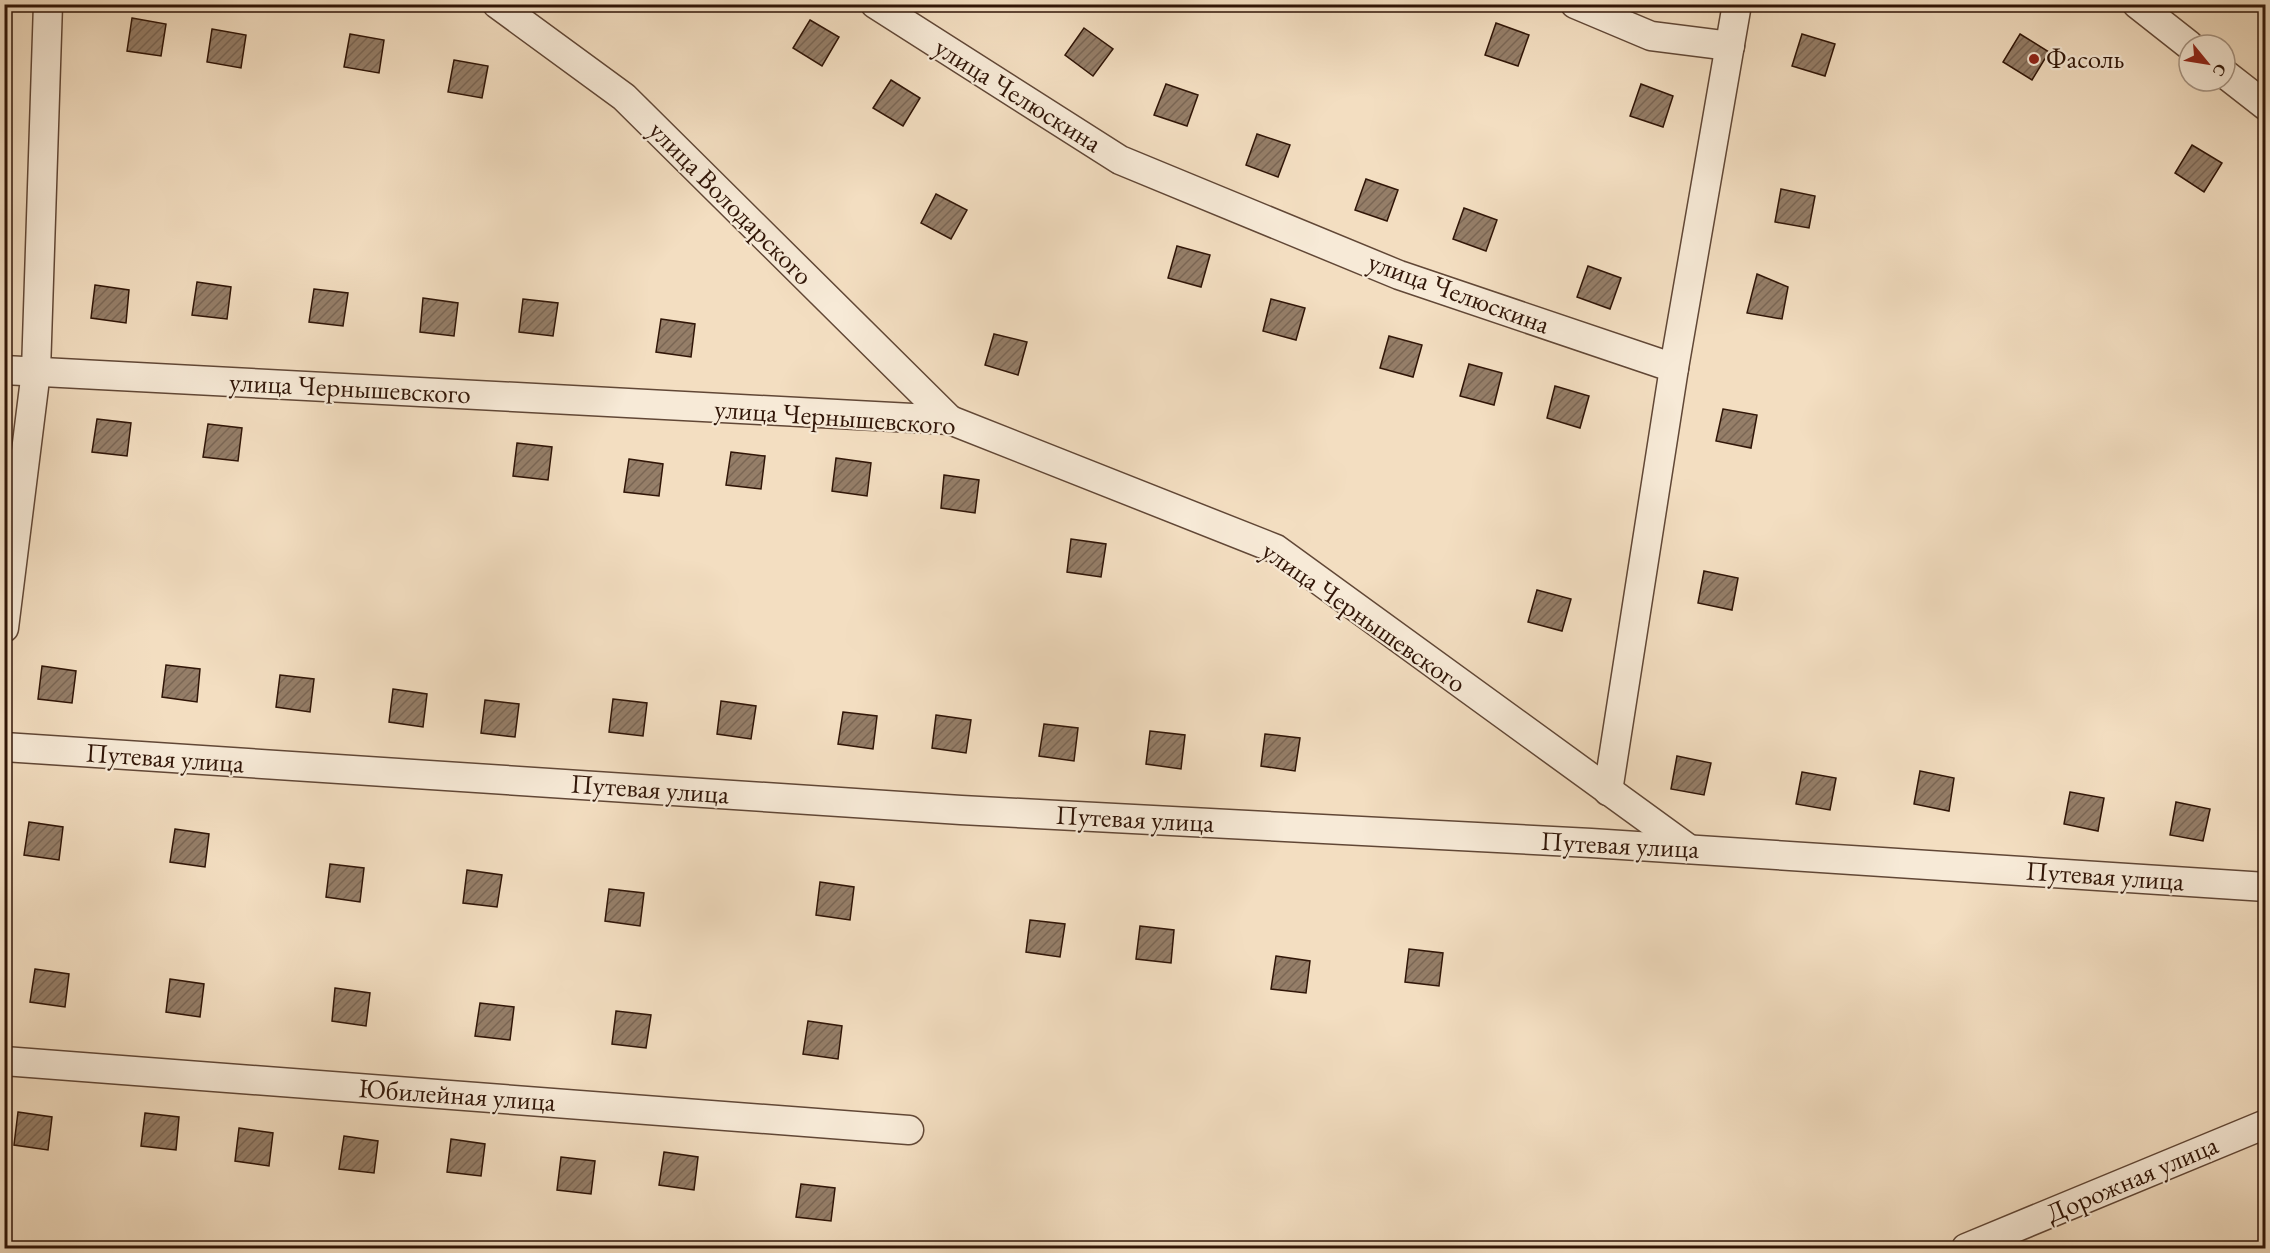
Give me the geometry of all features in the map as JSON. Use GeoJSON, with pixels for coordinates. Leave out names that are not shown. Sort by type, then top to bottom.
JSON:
{"type":"FeatureCollection","features":[{"type":"Feature","properties":{"kind":"street"},"geometry":{"type":"LineString","coordinates":[[4,628],[36,372],[48,4]]}},
{"type":"Feature","properties":{"kind":"street","name":"улица Володарского"},"geometry":{"type":"LineString","coordinates":[[497,4],[624,97],[950,420]]}},
{"type":"Feature","properties":{"kind":"street","name":"улица Челюскина"},"geometry":{"type":"LineString","coordinates":[[875,4],[1120,160],[1400,274],[1674,368]]}},
{"type":"Feature","properties":{"kind":"street"},"geometry":{"type":"LineString","coordinates":[[1575,4],[1652,36],[1730,46]]}},
{"type":"Feature","properties":{"kind":"street"},"geometry":{"type":"LineString","coordinates":[[1608,791],[1674,368],[1737,4]]}},
{"type":"Feature","properties":{"kind":"street"},"geometry":{"type":"LineString","coordinates":[[2137,4],[2177,36]]}},
{"type":"Feature","properties":{"kind":"street"},"geometry":{"type":"LineString","coordinates":[[2237,84],[2265,106]]}},
{"type":"Feature","properties":{"kind":"street","name":"улица Чернышевского"},"geometry":{"type":"LineString","coordinates":[[4,370],[950,420],[1276,549],[1689,849]]}},
{"type":"Feature","properties":{"kind":"street","name":"Путевая улица"},"geometry":{"type":"LineString","coordinates":[[4,747],[961,810],[1689,849],[2265,886]]}},
{"type":"Feature","properties":{"kind":"street","name":"Юбилейная улица"},"geometry":{"type":"LineString","coordinates":[[4,1061],[909,1130]]}},
{"type":"Feature","properties":{"kind":"street","name":"Дорожная улица"},"geometry":{"type":"LineString","coordinates":[[1966,1248],[2265,1124]]}},
{"type":"Feature","properties":{"kind":"building"},"geometry":{"type":"Polygon","coordinates":[[[132,18],[166,24],[161,56],[127,51],[132,18]]]}},
{"type":"Feature","properties":{"kind":"building"},"geometry":{"type":"Polygon","coordinates":[[[810,20],[839,37],[822,66],[793,48],[810,20]]]}},
{"type":"Feature","properties":{"kind":"building"},"geometry":{"type":"Polygon","coordinates":[[[1496,23],[1529,35],[1518,66],[1485,55],[1496,23]]]}},
{"type":"Feature","properties":{"kind":"building"},"geometry":{"type":"Polygon","coordinates":[[[1084,28],[1113,49],[1093,76],[1065,55],[1084,28]]]}},
{"type":"Feature","properties":{"kind":"building"},"geometry":{"type":"Polygon","coordinates":[[[212,29],[246,35],[241,68],[207,62],[212,29]]]}},
{"type":"Feature","properties":{"kind":"building"},"geometry":{"type":"Polygon","coordinates":[[[350,34],[384,40],[379,73],[344,67],[350,34]]]}},
{"type":"Feature","properties":{"kind":"building"},"geometry":{"type":"Polygon","coordinates":[[[1802,34],[1835,44],[1825,76],[1792,66],[1802,34]]]}},
{"type":"Feature","properties":{"kind":"building"},"geometry":{"type":"Polygon","coordinates":[[[2020,34],[2049,52],[2032,80],[2003,62],[2020,34]]]}},
{"type":"Feature","properties":{"kind":"building"},"geometry":{"type":"Polygon","coordinates":[[[454,60],[488,66],[482,98],[448,92],[454,60]]]}},
{"type":"Feature","properties":{"kind":"building"},"geometry":{"type":"Polygon","coordinates":[[[891,80],[920,98],[903,126],[873,108],[891,80]]]}},
{"type":"Feature","properties":{"kind":"building"},"geometry":{"type":"Polygon","coordinates":[[[1166,84],[1198,95],[1187,126],[1154,115],[1166,84]]]}},
{"type":"Feature","properties":{"kind":"building"},"geometry":{"type":"Polygon","coordinates":[[[1641,84],[1673,96],[1663,127],[1630,116],[1641,84]]]}},
{"type":"Feature","properties":{"kind":"building"},"geometry":{"type":"Polygon","coordinates":[[[1257,134],[1290,145],[1278,177],[1246,165],[1257,134]]]}},
{"type":"Feature","properties":{"kind":"building"},"geometry":{"type":"Polygon","coordinates":[[[2192,145],[2222,163],[2204,192],[2175,173],[2192,145]]]}},
{"type":"Feature","properties":{"kind":"building"},"geometry":{"type":"Polygon","coordinates":[[[1366,179],[1398,190],[1387,221],[1355,210],[1366,179]]]}},
{"type":"Feature","properties":{"kind":"building"},"geometry":{"type":"Polygon","coordinates":[[[1781,189],[1815,196],[1809,228],[1775,222],[1781,189]]]}},
{"type":"Feature","properties":{"kind":"building"},"geometry":{"type":"Polygon","coordinates":[[[936,194],[967,210],[951,239],[921,223],[936,194]]]}},
{"type":"Feature","properties":{"kind":"building"},"geometry":{"type":"Polygon","coordinates":[[[1464,208],[1497,220],[1486,251],[1453,239],[1464,208]]]}},
{"type":"Feature","properties":{"kind":"building"},"geometry":{"type":"Polygon","coordinates":[[[1177,246],[1210,255],[1201,287],[1168,278],[1177,246]]]}},
{"type":"Feature","properties":{"kind":"building"},"geometry":{"type":"Polygon","coordinates":[[[1588,266],[1621,278],[1610,309],[1577,297],[1588,266]]]}},
{"type":"Feature","properties":{"kind":"building"},"geometry":{"type":"Polygon","coordinates":[[[1757,274],[1788,287],[1782,319],[1747,313],[1757,274]]]}},
{"type":"Feature","properties":{"kind":"building"},"geometry":{"type":"Polygon","coordinates":[[[197,282],[231,287],[227,319],[192,315],[197,282]]]}},
{"type":"Feature","properties":{"kind":"building"},"geometry":{"type":"Polygon","coordinates":[[[95,285],[129,290],[126,323],[91,318],[95,285]]]}},
{"type":"Feature","properties":{"kind":"building"},"geometry":{"type":"Polygon","coordinates":[[[314,289],[348,293],[343,326],[309,322],[314,289]]]}},
{"type":"Feature","properties":{"kind":"building"},"geometry":{"type":"Polygon","coordinates":[[[423,298],[458,303],[454,336],[420,332],[423,298]]]}},
{"type":"Feature","properties":{"kind":"building"},"geometry":{"type":"Polygon","coordinates":[[[523,299],[558,303],[553,336],[519,332],[523,299]]]}},
{"type":"Feature","properties":{"kind":"building"},"geometry":{"type":"Polygon","coordinates":[[[1271,299],[1305,308],[1296,340],[1263,331],[1271,299]]]}},
{"type":"Feature","properties":{"kind":"building"},"geometry":{"type":"Polygon","coordinates":[[[661,319],[695,324],[691,357],[656,352],[661,319]]]}},
{"type":"Feature","properties":{"kind":"building"},"geometry":{"type":"Polygon","coordinates":[[[994,334],[1027,342],[1018,375],[985,365],[994,334]]]}},
{"type":"Feature","properties":{"kind":"building"},"geometry":{"type":"Polygon","coordinates":[[[1389,336],[1422,345],[1413,377],[1380,368],[1389,336]]]}},
{"type":"Feature","properties":{"kind":"building"},"geometry":{"type":"Polygon","coordinates":[[[1469,364],[1502,373],[1494,405],[1460,396],[1469,364]]]}},
{"type":"Feature","properties":{"kind":"building"},"geometry":{"type":"Polygon","coordinates":[[[1555,386],[1589,396],[1580,428],[1547,418],[1555,386]]]}},
{"type":"Feature","properties":{"kind":"building"},"geometry":{"type":"Polygon","coordinates":[[[1723,409],[1757,415],[1751,448],[1716,441],[1723,409]]]}},
{"type":"Feature","properties":{"kind":"building"},"geometry":{"type":"Polygon","coordinates":[[[97,419],[131,423],[127,456],[92,452],[97,419]]]}},
{"type":"Feature","properties":{"kind":"building"},"geometry":{"type":"Polygon","coordinates":[[[208,424],[242,428],[238,461],[203,457],[208,424]]]}},
{"type":"Feature","properties":{"kind":"building"},"geometry":{"type":"Polygon","coordinates":[[[517,443],[552,447],[548,480],[513,476],[517,443]]]}},
{"type":"Feature","properties":{"kind":"building"},"geometry":{"type":"Polygon","coordinates":[[[731,452],[765,456],[761,489],[726,485],[731,452]]]}},
{"type":"Feature","properties":{"kind":"building"},"geometry":{"type":"Polygon","coordinates":[[[836,458],[871,463],[867,496],[832,491],[836,458]]]}},
{"type":"Feature","properties":{"kind":"building"},"geometry":{"type":"Polygon","coordinates":[[[629,459],[663,464],[659,496],[624,492],[629,459]]]}},
{"type":"Feature","properties":{"kind":"building"},"geometry":{"type":"Polygon","coordinates":[[[944,475],[979,480],[975,513],[941,508],[944,475]]]}},
{"type":"Feature","properties":{"kind":"building"},"geometry":{"type":"Polygon","coordinates":[[[1071,539],[1106,544],[1101,577],[1067,572],[1071,539]]]}},
{"type":"Feature","properties":{"kind":"building"},"geometry":{"type":"Polygon","coordinates":[[[1704,571],[1738,578],[1732,610],[1698,603],[1704,571]]]}},
{"type":"Feature","properties":{"kind":"building"},"geometry":{"type":"Polygon","coordinates":[[[1537,590],[1571,599],[1562,631],[1528,622],[1537,590]]]}},
{"type":"Feature","properties":{"kind":"building"},"geometry":{"type":"Polygon","coordinates":[[[166,665],[200,669],[197,702],[162,697],[166,665]]]}},
{"type":"Feature","properties":{"kind":"building"},"geometry":{"type":"Polygon","coordinates":[[[42,666],[76,671],[72,703],[38,699],[42,666]]]}},
{"type":"Feature","properties":{"kind":"building"},"geometry":{"type":"Polygon","coordinates":[[[280,675],[314,679],[310,712],[276,707],[280,675]]]}},
{"type":"Feature","properties":{"kind":"building"},"geometry":{"type":"Polygon","coordinates":[[[393,689],[427,694],[423,727],[389,722],[393,689]]]}},
{"type":"Feature","properties":{"kind":"building"},"geometry":{"type":"Polygon","coordinates":[[[613,699],[647,703],[643,736],[609,732],[613,699]]]}},
{"type":"Feature","properties":{"kind":"building"},"geometry":{"type":"Polygon","coordinates":[[[485,700],[519,704],[515,737],[481,733],[485,700]]]}},
{"type":"Feature","properties":{"kind":"building"},"geometry":{"type":"Polygon","coordinates":[[[721,701],[756,706],[751,739],[717,734],[721,701]]]}},
{"type":"Feature","properties":{"kind":"building"},"geometry":{"type":"Polygon","coordinates":[[[843,712],[877,716],[873,749],[838,744],[843,712]]]}},
{"type":"Feature","properties":{"kind":"building"},"geometry":{"type":"Polygon","coordinates":[[[936,715],[971,720],[966,753],[932,748],[936,715]]]}},
{"type":"Feature","properties":{"kind":"building"},"geometry":{"type":"Polygon","coordinates":[[[1044,724],[1078,728],[1074,761],[1039,756],[1044,724]]]}},
{"type":"Feature","properties":{"kind":"building"},"geometry":{"type":"Polygon","coordinates":[[[1150,731],[1185,735],[1181,769],[1146,764],[1150,731]]]}},
{"type":"Feature","properties":{"kind":"building"},"geometry":{"type":"Polygon","coordinates":[[[1265,734],[1300,738],[1295,771],[1261,766],[1265,734]]]}},
{"type":"Feature","properties":{"kind":"building"},"geometry":{"type":"Polygon","coordinates":[[[1677,756],[1711,763],[1704,795],[1671,789],[1677,756]]]}},
{"type":"Feature","properties":{"kind":"building"},"geometry":{"type":"Polygon","coordinates":[[[1920,771],[1954,778],[1949,811],[1914,804],[1920,771]]]}},
{"type":"Feature","properties":{"kind":"building"},"geometry":{"type":"Polygon","coordinates":[[[1802,772],[1836,778],[1830,810],[1796,804],[1802,772]]]}},
{"type":"Feature","properties":{"kind":"building"},"geometry":{"type":"Polygon","coordinates":[[[2070,792],[2104,798],[2098,831],[2064,824],[2070,792]]]}},
{"type":"Feature","properties":{"kind":"building"},"geometry":{"type":"Polygon","coordinates":[[[2176,802],[2210,809],[2203,841],[2170,835],[2176,802]]]}},
{"type":"Feature","properties":{"kind":"building"},"geometry":{"type":"Polygon","coordinates":[[[2264,806],[2266,806],[2266,840],[2259,838],[2264,806]]]}},
{"type":"Feature","properties":{"kind":"building"},"geometry":{"type":"Polygon","coordinates":[[[29,822],[63,827],[59,860],[24,855],[29,822]]]}},
{"type":"Feature","properties":{"kind":"building"},"geometry":{"type":"Polygon","coordinates":[[[175,829],[209,834],[205,867],[170,862],[175,829]]]}},
{"type":"Feature","properties":{"kind":"building"},"geometry":{"type":"Polygon","coordinates":[[[330,864],[364,868],[360,902],[326,897],[330,864]]]}},
{"type":"Feature","properties":{"kind":"building"},"geometry":{"type":"Polygon","coordinates":[[[467,870],[502,875],[497,907],[463,903],[467,870]]]}},
{"type":"Feature","properties":{"kind":"building"},"geometry":{"type":"Polygon","coordinates":[[[820,882],[854,887],[850,920],[816,915],[820,882]]]}},
{"type":"Feature","properties":{"kind":"building"},"geometry":{"type":"Polygon","coordinates":[[[609,889],[644,893],[640,926],[605,921],[609,889]]]}},
{"type":"Feature","properties":{"kind":"building"},"geometry":{"type":"Polygon","coordinates":[[[1030,920],[1065,924],[1060,957],[1026,952],[1030,920]]]}},
{"type":"Feature","properties":{"kind":"building"},"geometry":{"type":"Polygon","coordinates":[[[1140,926],[1174,930],[1171,963],[1136,959],[1140,926]]]}},
{"type":"Feature","properties":{"kind":"building"},"geometry":{"type":"Polygon","coordinates":[[[1409,949],[1443,953],[1439,986],[1405,982],[1409,949]]]}},
{"type":"Feature","properties":{"kind":"building"},"geometry":{"type":"Polygon","coordinates":[[[1276,956],[1310,961],[1306,993],[1271,989],[1276,956]]]}},
{"type":"Feature","properties":{"kind":"building"},"geometry":{"type":"Polygon","coordinates":[[[35,969],[69,974],[65,1007],[30,1002],[35,969]]]}},
{"type":"Feature","properties":{"kind":"building"},"geometry":{"type":"Polygon","coordinates":[[[170,979],[204,984],[200,1017],[166,1012],[170,979]]]}},
{"type":"Feature","properties":{"kind":"building"},"geometry":{"type":"Polygon","coordinates":[[[335,988],[370,993],[366,1026],[332,1021],[335,988]]]}},
{"type":"Feature","properties":{"kind":"building"},"geometry":{"type":"Polygon","coordinates":[[[480,1003],[514,1007],[510,1040],[475,1036],[480,1003]]]}},
{"type":"Feature","properties":{"kind":"building"},"geometry":{"type":"Polygon","coordinates":[[[616,1011],[651,1015],[646,1048],[612,1044],[616,1011]]]}},
{"type":"Feature","properties":{"kind":"building"},"geometry":{"type":"Polygon","coordinates":[[[808,1021],[842,1026],[838,1059],[803,1054],[808,1021]]]}},
{"type":"Feature","properties":{"kind":"building"},"geometry":{"type":"Polygon","coordinates":[[[18,1112],[52,1117],[48,1150],[14,1145],[18,1112]]]}},
{"type":"Feature","properties":{"kind":"building"},"geometry":{"type":"Polygon","coordinates":[[[145,1113],[179,1117],[176,1150],[141,1146],[145,1113]]]}},
{"type":"Feature","properties":{"kind":"building"},"geometry":{"type":"Polygon","coordinates":[[[239,1128],[273,1133],[269,1166],[235,1161],[239,1128]]]}},
{"type":"Feature","properties":{"kind":"building"},"geometry":{"type":"Polygon","coordinates":[[[344,1136],[378,1141],[374,1173],[339,1169],[344,1136]]]}},
{"type":"Feature","properties":{"kind":"building"},"geometry":{"type":"Polygon","coordinates":[[[451,1139],[485,1144],[481,1176],[447,1172],[451,1139]]]}},
{"type":"Feature","properties":{"kind":"building"},"geometry":{"type":"Polygon","coordinates":[[[664,1152],[698,1157],[694,1190],[659,1185],[664,1152]]]}},
{"type":"Feature","properties":{"kind":"building"},"geometry":{"type":"Polygon","coordinates":[[[561,1157],[595,1161],[591,1194],[557,1190],[561,1157]]]}},
{"type":"Feature","properties":{"kind":"building"},"geometry":{"type":"Polygon","coordinates":[[[801,1184],[835,1188],[831,1221],[796,1217],[801,1184]]]}},
{"type":"Feature","properties":{"kind":"place","name":"Фасоль"},"geometry":{"type":"Point","coordinates":[2034,59]}}]}
